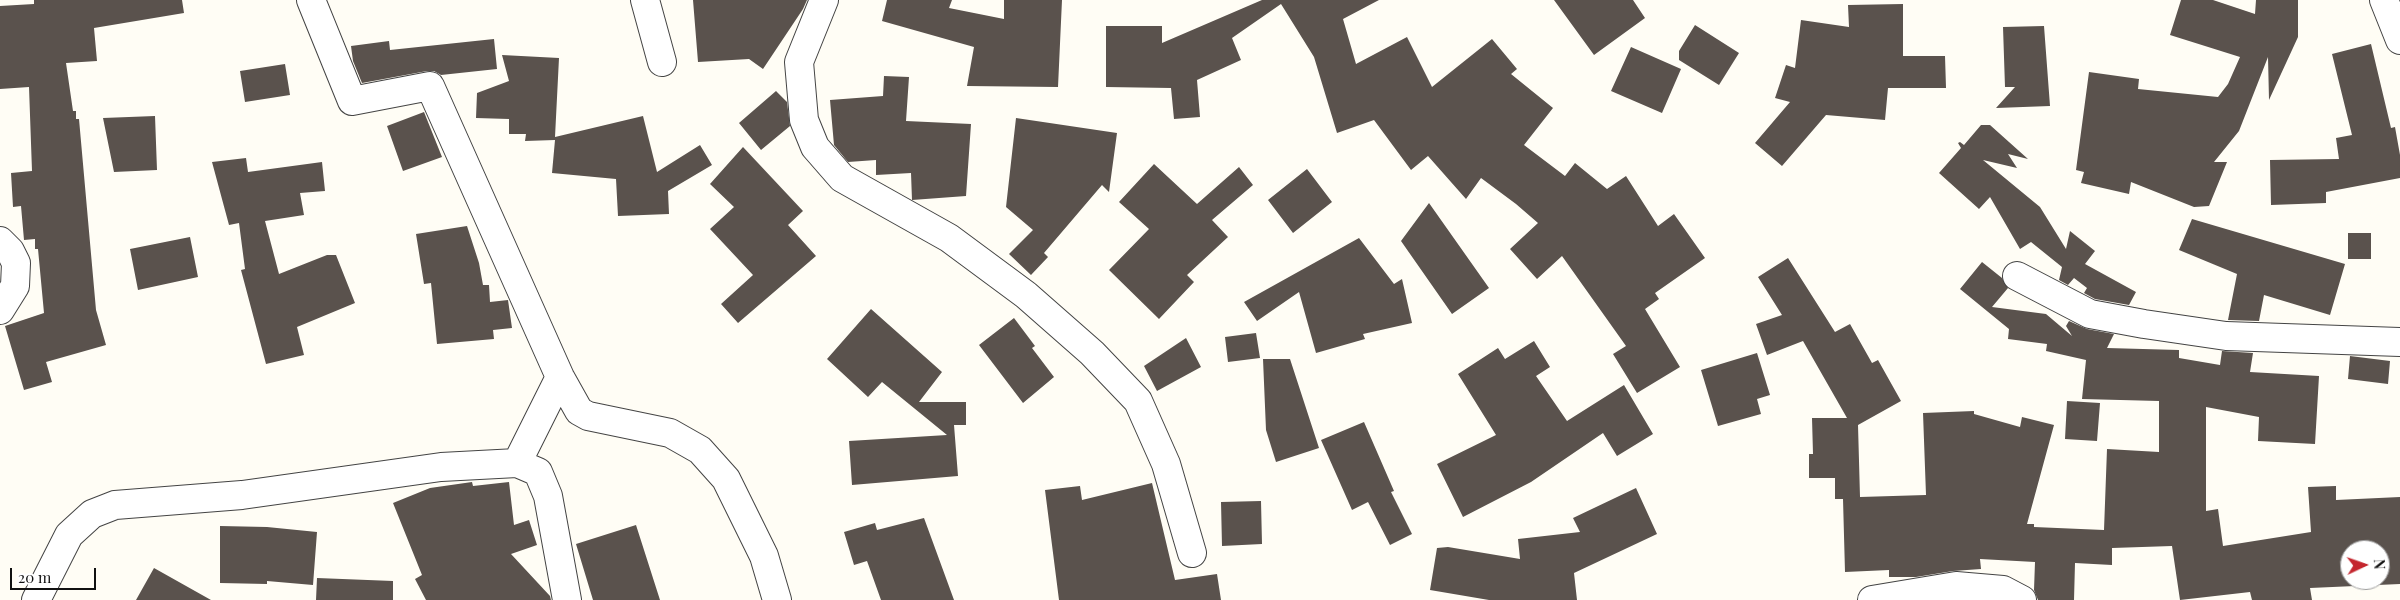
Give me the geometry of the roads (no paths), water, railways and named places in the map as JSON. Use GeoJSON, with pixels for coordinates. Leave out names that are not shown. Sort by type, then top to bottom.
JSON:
{"type":"FeatureCollection","features":[{"type":"Feature","properties":{"kind":"street"},"geometry":{"type":"LineString","coordinates":[[311,0],[352,101],[430,86],[560,377],[579,410],[588,416],[670,432],[700,450],[726,479],[764,556],[777,600]]}},
{"type":"Feature","properties":{"kind":"street"},"geometry":{"type":"LineString","coordinates":[[646,0],[662,62]]}},
{"type":"Feature","properties":{"kind":"street"},"geometry":{"type":"LineString","coordinates":[[824,0],[799,62],[804,120],[815,147],[842,178],[949,238],[1026,295],[1092,353],[1138,401],[1166,464],[1192,553]]}},
{"type":"Feature","properties":{"kind":"street"},"geometry":{"type":"LineString","coordinates":[[2384,0],[2400,40]]}},
{"type":"Feature","properties":{"kind":"street"},"geometry":{"type":"LineString","coordinates":[[0,241],[10,251],[16,263],[15,286],[0,310]]}},
{"type":"Feature","properties":{"kind":"street"},"geometry":{"type":"LineString","coordinates":[[2018,276],[2090,314],[2144,324],[2226,336],[2400,342]]}},
{"type":"Feature","properties":{"kind":"street"},"geometry":{"type":"LineString","coordinates":[[517,464],[560,377]]}},
{"type":"Feature","properties":{"kind":"street"},"geometry":{"type":"LineString","coordinates":[[36,600],[69,535],[92,514],[115,505],[242,495],[441,467],[517,464],[538,472],[548,496],[567,600]]}},
{"type":"Feature","properties":{"kind":"street"},"geometry":{"type":"LineString","coordinates":[[1872,600],[1956,586],[2003,590],[2022,600]]}}]}
